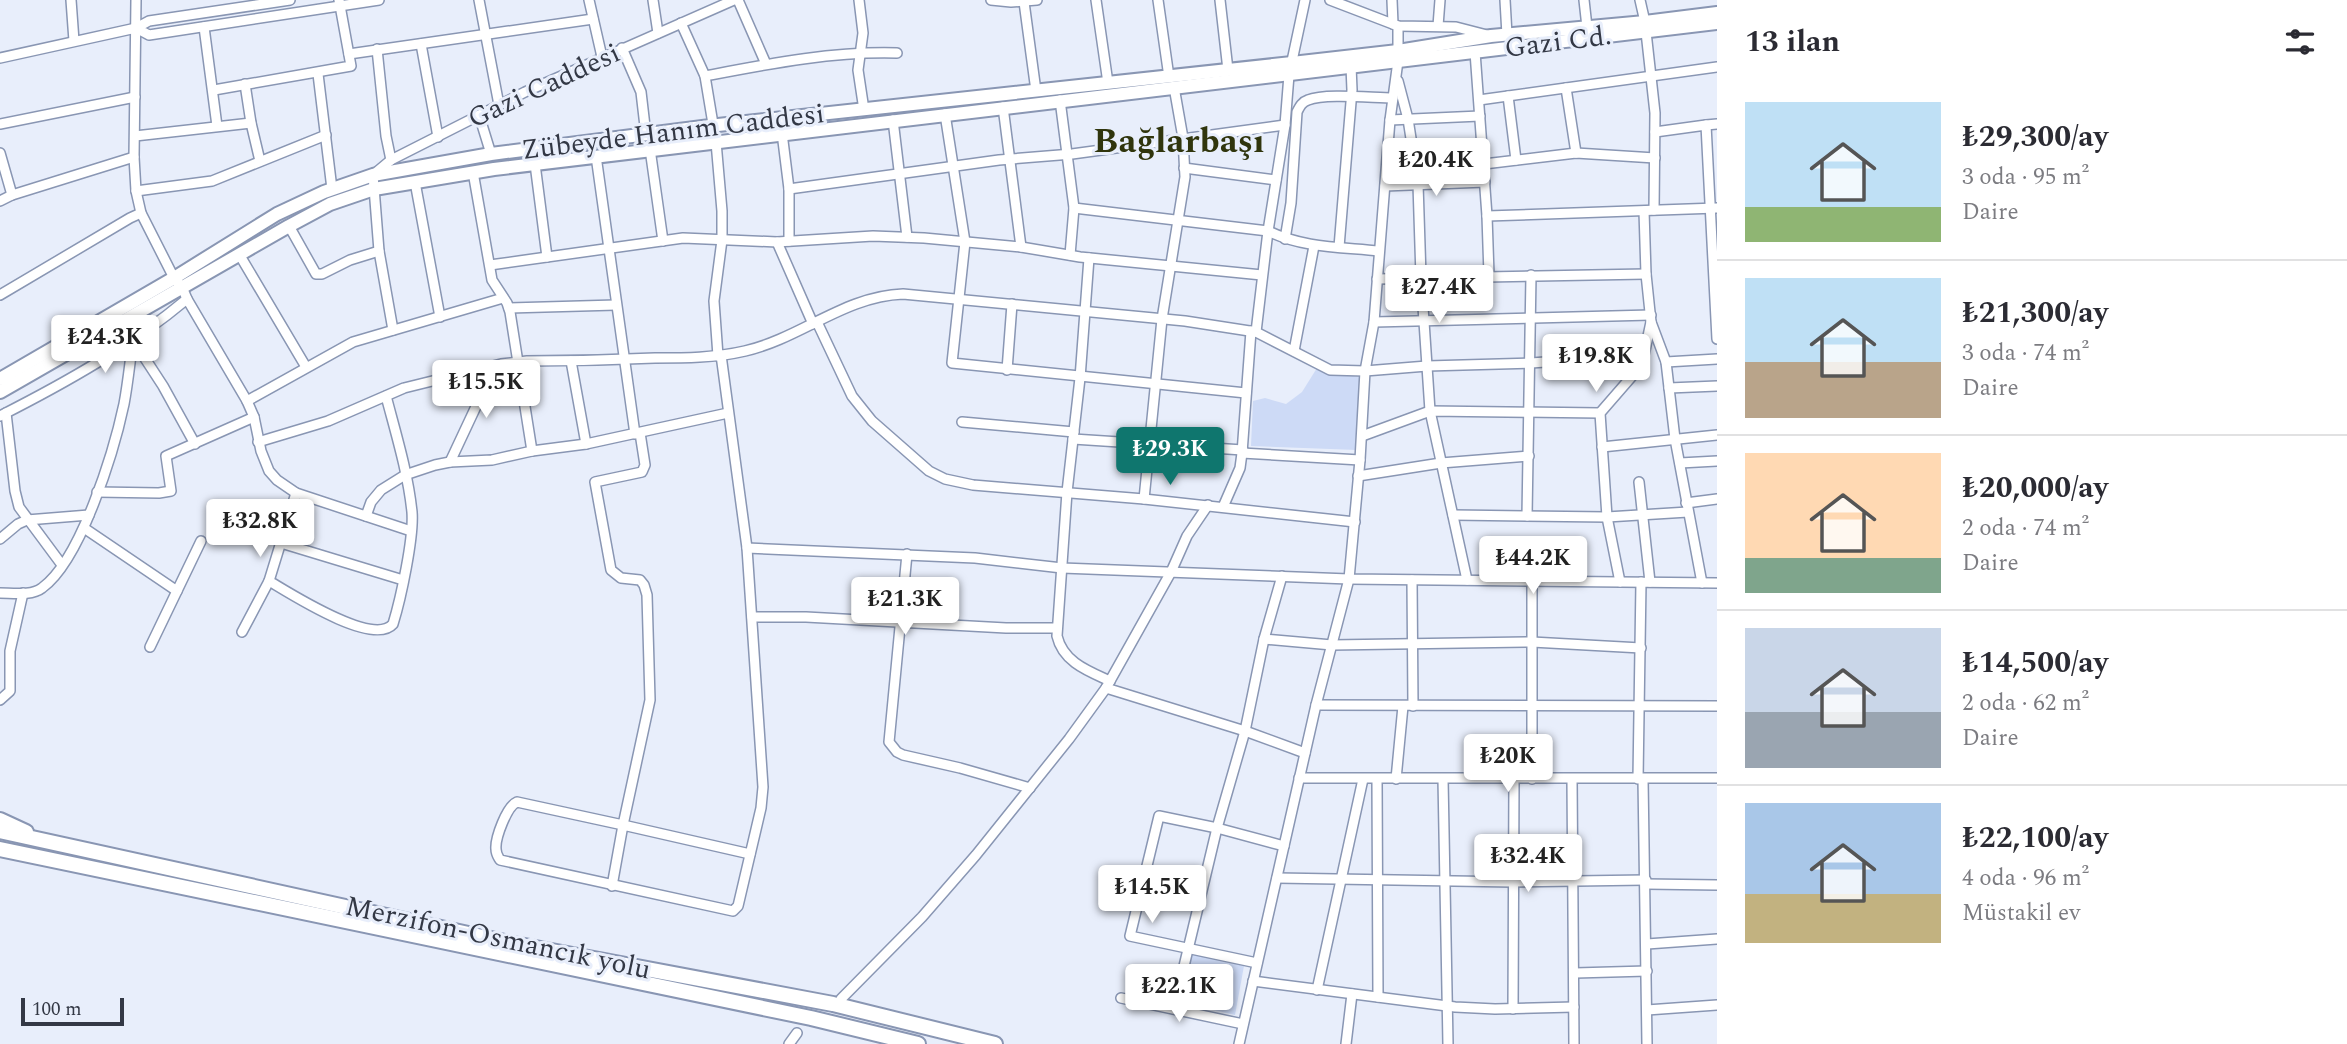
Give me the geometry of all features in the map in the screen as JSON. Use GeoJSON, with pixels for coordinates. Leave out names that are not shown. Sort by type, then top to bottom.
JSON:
{"type":"FeatureCollection","features":[{"type":"Feature","properties":{"kind":"highway"},"geometry":{"type":"LineString","coordinates":[[0,820],[39,840]]}},
{"type":"Feature","properties":{"kind":"highway","name":"Merzifon-Osmancık yolu"},"geometry":{"type":"LineString","coordinates":[[0,831],[514,944],[833,1004],[995,1044]]}},
{"type":"Feature","properties":{"kind":"highway","name":"Merzifon-Osmancık yolu"},"geometry":{"type":"LineString","coordinates":[[0,849],[811,1018],[918,1044]]}},
{"type":"Feature","properties":{"kind":"highway"},"geometry":{"type":"LineString","coordinates":[[0,857],[23,860],[40,858]]}},
{"type":"Feature","properties":{"kind":"main road","name":"Gazi Cd."},"geometry":{"type":"LineString","coordinates":[[1398,62],[1645,27],[1717,13]]}},
{"type":"Feature","properties":{"kind":"main road","name":"Gazi Cd."},"geometry":{"type":"LineString","coordinates":[[1398,62],[1491,36],[1587,27],[1717,23]]}},
{"type":"Feature","properties":{"kind":"main road","name":"Zübeyde Hanım Caddesi"},"geometry":{"type":"LineString","coordinates":[[0,379],[181,288],[277,214],[373,174],[491,154],[712,126],[1108,83],[1171,82],[1228,70],[1398,62]]}},
{"type":"Feature","properties":{"kind":"main road"},"geometry":{"type":"LineString","coordinates":[[0,392],[289,226],[330,204],[374,189],[473,172],[1060,100],[1171,82],[1290,69],[1398,62]]}},
{"type":"Feature","properties":{"kind":"street"},"geometry":{"type":"LineString","coordinates":[[71,0],[74,41]]}},
{"type":"Feature","properties":{"kind":"street"},"geometry":{"type":"LineString","coordinates":[[136,0],[134,157],[136,191],[141,213],[247,401],[254,417],[258,442],[273,476],[296,493],[411,531]]}},
{"type":"Feature","properties":{"kind":"street"},"geometry":{"type":"LineString","coordinates":[[226,0],[230,23]]}},
{"type":"Feature","properties":{"kind":"street"},"geometry":{"type":"LineString","coordinates":[[0,58],[136,28],[149,21],[290,0]]}},
{"type":"Feature","properties":{"kind":"street"},"geometry":{"type":"LineString","coordinates":[[136,28],[149,35],[340,3],[379,0]]}},
{"type":"Feature","properties":{"kind":"street"},"geometry":{"type":"LineString","coordinates":[[480,0],[499,106]]}},
{"type":"Feature","properties":{"kind":"street"},"geometry":{"type":"LineString","coordinates":[[589,0],[602,57]]}},
{"type":"Feature","properties":{"kind":"street"},"geometry":{"type":"LineString","coordinates":[[653,0],[658,33]]}},
{"type":"Feature","properties":{"kind":"street"},"geometry":{"type":"LineString","coordinates":[[736,0],[766,64]]}},
{"type":"Feature","properties":{"kind":"street","name":"Gazi Caddesi"},"geometry":{"type":"LineString","coordinates":[[373,174],[391,160],[479,115],[622,48],[736,0]]}},
{"type":"Feature","properties":{"kind":"street"},"geometry":{"type":"LineString","coordinates":[[859,0],[863,33],[858,70],[864,110]]}},
{"type":"Feature","properties":{"kind":"street"},"geometry":{"type":"LineString","coordinates":[[991,0],[1037,0]]}},
{"type":"Feature","properties":{"kind":"street"},"geometry":{"type":"LineString","coordinates":[[1096,0],[1108,83]]}},
{"type":"Feature","properties":{"kind":"street"},"geometry":{"type":"LineString","coordinates":[[1144,499],[1162,319],[1184,168],[1183,138],[1158,0]]}},
{"type":"Feature","properties":{"kind":"street"},"geometry":{"type":"LineString","coordinates":[[1220,0],[1228,70]]}},
{"type":"Feature","properties":{"kind":"street"},"geometry":{"type":"LineString","coordinates":[[1223,507],[1240,468],[1253,331],[1290,69],[1305,0]]}},
{"type":"Feature","properties":{"kind":"street"},"geometry":{"type":"LineString","coordinates":[[1392,0],[1398,62],[1418,184],[1430,411],[1467,580]]}},
{"type":"Feature","properties":{"kind":"street"},"geometry":{"type":"LineString","coordinates":[[1438,26],[1440,0]]}},
{"type":"Feature","properties":{"kind":"street"},"geometry":{"type":"LineString","coordinates":[[1505,0],[1507,35]]}},
{"type":"Feature","properties":{"kind":"street"},"geometry":{"type":"LineString","coordinates":[[1584,0],[1587,27]]}},
{"type":"Feature","properties":{"kind":"street"},"geometry":{"type":"LineString","coordinates":[[1640,0],[1655,113],[1646,274],[1651,319],[1666,362],[1675,439],[1702,583]]}},
{"type":"Feature","properties":{"kind":"street"},"geometry":{"type":"LineString","coordinates":[[1336,1],[1395,25],[1456,27],[1491,36]]}},
{"type":"Feature","properties":{"kind":"street"},"geometry":{"type":"LineString","coordinates":[[1024,2],[1036,91]]}},
{"type":"Feature","properties":{"kind":"street"},"geometry":{"type":"LineString","coordinates":[[214,90],[318,74],[351,66],[340,3]]}},
{"type":"Feature","properties":{"kind":"street"},"geometry":{"type":"LineString","coordinates":[[349,54],[593,19]]}},
{"type":"Feature","properties":{"kind":"street"},"geometry":{"type":"LineString","coordinates":[[681,23],[705,76],[716,142],[722,240],[714,301],[747,548],[763,787],[761,808],[738,906],[733,911],[499,860],[496,852],[496,843],[509,807],[517,802],[750,854]]}},
{"type":"Feature","properties":{"kind":"street"},"geometry":{"type":"LineString","coordinates":[[204,27],[217,126]]}},
{"type":"Feature","properties":{"kind":"street"},"geometry":{"type":"LineString","coordinates":[[421,44],[438,137]]}},
{"type":"Feature","properties":{"kind":"street"},"geometry":{"type":"LineString","coordinates":[[622,48],[641,92],[646,135]]}},
{"type":"Feature","properties":{"kind":"street"},"geometry":{"type":"LineString","coordinates":[[377,49],[391,160]]}},
{"type":"Feature","properties":{"kind":"street"},"geometry":{"type":"LineString","coordinates":[[705,76],[766,64],[859,52],[897,53]]}},
{"type":"Feature","properties":{"kind":"street"},"geometry":{"type":"LineString","coordinates":[[1475,52],[1489,275]]}},
{"type":"Feature","properties":{"kind":"street"},"geometry":{"type":"LineString","coordinates":[[1239,1044],[1316,705],[1349,579],[1365,371],[1374,322],[1398,62]]}},
{"type":"Feature","properties":{"kind":"street"},"geometry":{"type":"LineString","coordinates":[[1339,247],[1351,66]]}},
{"type":"Feature","properties":{"kind":"street"},"geometry":{"type":"LineString","coordinates":[[1479,100],[1717,68]]}},
{"type":"Feature","properties":{"kind":"street"},"geometry":{"type":"LineString","coordinates":[[318,74],[332,189]]}},
{"type":"Feature","properties":{"kind":"street"},"geometry":{"type":"LineString","coordinates":[[245,84],[260,161]]}},
{"type":"Feature","properties":{"kind":"street"},"geometry":{"type":"LineString","coordinates":[[1566,88],[1576,153]]}},
{"type":"Feature","properties":{"kind":"street"},"geometry":{"type":"LineString","coordinates":[[1507,96],[1516,160]]}},
{"type":"Feature","properties":{"kind":"street"},"geometry":{"type":"LineString","coordinates":[[0,124],[135,97]]}},
{"type":"Feature","properties":{"kind":"street"},"geometry":{"type":"LineString","coordinates":[[1285,239],[1291,203],[1297,112],[1301,104],[1314,98],[1393,98]]}},
{"type":"Feature","properties":{"kind":"street"},"geometry":{"type":"LineString","coordinates":[[1060,100],[1074,208],[1070,255]]}},
{"type":"Feature","properties":{"kind":"street"},"geometry":{"type":"LineString","coordinates":[[1003,107],[1021,247]]}},
{"type":"Feature","properties":{"kind":"street"},"geometry":{"type":"LineString","coordinates":[[946,114],[965,242],[951,363],[1246,393]]}},
{"type":"Feature","properties":{"kind":"street"},"geometry":{"type":"LineString","coordinates":[[479,115],[491,154]]}},
{"type":"Feature","properties":{"kind":"street"},"geometry":{"type":"LineString","coordinates":[[1391,120],[1480,116]]}},
{"type":"Feature","properties":{"kind":"street"},"geometry":{"type":"LineString","coordinates":[[893,120],[907,237]]}},
{"type":"Feature","properties":{"kind":"street"},"geometry":{"type":"LineString","coordinates":[[135,136],[251,123]]}},
{"type":"Feature","properties":{"kind":"street"},"geometry":{"type":"LineString","coordinates":[[1655,132],[1717,124]]}},
{"type":"Feature","properties":{"kind":"street"},"geometry":{"type":"LineString","coordinates":[[789,189],[1284,125]]}},
{"type":"Feature","properties":{"kind":"street"},"geometry":{"type":"LineString","coordinates":[[1706,125],[1714,208],[1717,339]]}},
{"type":"Feature","properties":{"kind":"street"},"geometry":{"type":"LineString","coordinates":[[782,134],[789,189],[789,241]]}},
{"type":"Feature","properties":{"kind":"street"},"geometry":{"type":"LineString","coordinates":[[136,191],[212,181],[326,135]]}},
{"type":"Feature","properties":{"kind":"street"},"geometry":{"type":"LineString","coordinates":[[650,149],[663,241]]}},
{"type":"Feature","properties":{"kind":"street"},"geometry":{"type":"LineString","coordinates":[[0,153],[12,195]]}},
{"type":"Feature","properties":{"kind":"street"},"geometry":{"type":"LineString","coordinates":[[1484,164],[1576,153],[1654,158]]}},
{"type":"Feature","properties":{"kind":"street"},"geometry":{"type":"LineString","coordinates":[[596,156],[624,359],[645,462],[644,470],[636,474],[595,482],[611,570],[621,578],[640,580],[647,596],[650,700],[611,886]]}},
{"type":"Feature","properties":{"kind":"street"},"geometry":{"type":"LineString","coordinates":[[0,201],[134,157]]}},
{"type":"Feature","properties":{"kind":"street"},"geometry":{"type":"LineString","coordinates":[[535,164],[547,257]]}},
{"type":"Feature","properties":{"kind":"street"},"geometry":{"type":"LineString","coordinates":[[1184,168],[1276,180]]}},
{"type":"Feature","properties":{"kind":"street"},"geometry":{"type":"LineString","coordinates":[[473,172],[492,280],[509,308],[532,451]]}},
{"type":"Feature","properties":{"kind":"street"},"geometry":{"type":"LineString","coordinates":[[373,174],[379,251],[393,330]]}},
{"type":"Feature","properties":{"kind":"street"},"geometry":{"type":"LineString","coordinates":[[415,182],[440,317]]}},
{"type":"Feature","properties":{"kind":"street"},"geometry":{"type":"LineString","coordinates":[[1385,186],[1485,182]]}},
{"type":"Feature","properties":{"kind":"street"},"geometry":{"type":"LineString","coordinates":[[1074,208],[1268,230],[1285,239],[1314,246],[1379,251]]}},
{"type":"Feature","properties":{"kind":"street"},"geometry":{"type":"LineString","coordinates":[[1487,216],[1714,208]]}},
{"type":"Feature","properties":{"kind":"street"},"geometry":{"type":"LineString","coordinates":[[0,295],[141,213]]}},
{"type":"Feature","properties":{"kind":"street"},"geometry":{"type":"LineString","coordinates":[[289,226],[313,271],[319,275],[358,256],[379,251]]}},
{"type":"Feature","properties":{"kind":"street"},"geometry":{"type":"LineString","coordinates":[[490,265],[682,238],[777,242],[873,236],[1021,247],[1089,258],[1262,275]]}},
{"type":"Feature","properties":{"kind":"street"},"geometry":{"type":"LineString","coordinates":[[777,242],[858,405],[872,421],[929,471],[945,479],[964,484],[1208,505],[1355,522]]}},
{"type":"Feature","properties":{"kind":"street"},"geometry":{"type":"LineString","coordinates":[[1294,351],[1314,246]]}},
{"type":"Feature","properties":{"kind":"street"},"geometry":{"type":"LineString","coordinates":[[239,254],[306,367]]}},
{"type":"Feature","properties":{"kind":"street"},"geometry":{"type":"LineString","coordinates":[[1089,258],[1080,378],[1067,492],[1057,628],[1059,644],[1066,656],[1108,684],[1305,753]]}},
{"type":"Feature","properties":{"kind":"street"},"geometry":{"type":"LineString","coordinates":[[1377,279],[1646,274]]}},
{"type":"Feature","properties":{"kind":"street"},"geometry":{"type":"LineString","coordinates":[[1527,516],[1531,275]]}},
{"type":"Feature","properties":{"kind":"street"},"geometry":{"type":"LineString","coordinates":[[62,565],[27,520],[16,500],[3,414],[43,394],[133,340],[181,288]]}},
{"type":"Feature","properties":{"kind":"street"},"geometry":{"type":"LineString","coordinates":[[258,442],[328,421],[404,388],[495,366],[517,362],[720,356],[746,351],[815,323],[853,303],[884,294],[1083,311],[1253,331],[1330,370],[1365,371],[1644,355]]}},
{"type":"Feature","properties":{"kind":"street"},"geometry":{"type":"LineString","coordinates":[[247,401],[353,342],[503,298]]}},
{"type":"Feature","properties":{"kind":"street"},"geometry":{"type":"LineString","coordinates":[[1007,370],[1012,304]]}},
{"type":"Feature","properties":{"kind":"street"},"geometry":{"type":"LineString","coordinates":[[509,308],[616,305]]}},
{"type":"Feature","properties":{"kind":"street"},"geometry":{"type":"LineString","coordinates":[[1374,322],[1531,318],[1651,319]]}},
{"type":"Feature","properties":{"kind":"street"},"geometry":{"type":"LineString","coordinates":[[1620,582],[1607,517],[1600,413],[1633,375],[1644,355],[1651,319]]}},
{"type":"Feature","properties":{"kind":"street"},"geometry":{"type":"LineString","coordinates":[[133,340],[163,386],[195,444]]}},
{"type":"Feature","properties":{"kind":"street"},"geometry":{"type":"LineString","coordinates":[[0,593],[23,593],[42,589],[62,565],[84,528],[124,404],[133,340]]}},
{"type":"Feature","properties":{"kind":"street"},"geometry":{"type":"LineString","coordinates":[[1666,362],[1717,359]]}},
{"type":"Feature","properties":{"kind":"street"},"geometry":{"type":"LineString","coordinates":[[571,361],[586,444]]}},
{"type":"Feature","properties":{"kind":"street"},"geometry":{"type":"LineString","coordinates":[[450,462],[495,366]]}},
{"type":"Feature","properties":{"kind":"street"},"geometry":{"type":"LineString","coordinates":[[1669,388],[1717,386]]}},
{"type":"Feature","properties":{"kind":"street"},"geometry":{"type":"LineString","coordinates":[[269,581],[330,616],[383,631],[393,624],[403,580],[412,513],[386,396]]}},
{"type":"Feature","properties":{"kind":"street"},"geometry":{"type":"LineString","coordinates":[[1362,436],[1430,411],[1600,413]]}},
{"type":"Feature","properties":{"kind":"street"},"geometry":{"type":"LineString","coordinates":[[366,516],[375,496],[405,475],[450,462],[492,460],[532,451],[586,444],[728,413]]}},
{"type":"Feature","properties":{"kind":"street"},"geometry":{"type":"LineString","coordinates":[[97,492],[171,491],[166,456],[254,417]]}},
{"type":"Feature","properties":{"kind":"street"},"geometry":{"type":"LineString","coordinates":[[962,422],[1150,443],[1360,460]]}},
{"type":"Feature","properties":{"kind":"street"},"geometry":{"type":"LineString","coordinates":[[1602,447],[1717,436]]}},
{"type":"Feature","properties":{"kind":"street"},"geometry":{"type":"LineString","coordinates":[[1358,477],[1441,463],[1529,456]]}},
{"type":"Feature","properties":{"kind":"street"},"geometry":{"type":"LineString","coordinates":[[1679,463],[1717,461]]}},
{"type":"Feature","properties":{"kind":"street"},"geometry":{"type":"LineString","coordinates":[[1639,482],[1646,582],[1642,648],[1641,779],[1646,882],[1647,1044]]}},
{"type":"Feature","properties":{"kind":"street"},"geometry":{"type":"LineString","coordinates":[[242,632],[269,581],[296,493]]}},
{"type":"Feature","properties":{"kind":"street"},"geometry":{"type":"LineString","coordinates":[[1453,515],[1607,517],[1687,508],[1717,499]]}},
{"type":"Feature","properties":{"kind":"street"},"geometry":{"type":"LineString","coordinates":[[841,999],[922,917],[976,855],[1108,684],[1171,572],[1187,536],[1208,505]]}},
{"type":"Feature","properties":{"kind":"street"},"geometry":{"type":"LineString","coordinates":[[0,539],[27,520],[89,515]]}},
{"type":"Feature","properties":{"kind":"street"},"geometry":{"type":"LineString","coordinates":[[84,528],[177,591]]}},
{"type":"Feature","properties":{"kind":"street"},"geometry":{"type":"LineString","coordinates":[[150,648],[201,541]]}},
{"type":"Feature","properties":{"kind":"street"},"geometry":{"type":"LineString","coordinates":[[281,543],[403,580]]}},
{"type":"Feature","properties":{"kind":"street"},"geometry":{"type":"LineString","coordinates":[[747,548],[975,558],[1062,569],[1349,579],[1717,583]]}},
{"type":"Feature","properties":{"kind":"street"},"geometry":{"type":"LineString","coordinates":[[907,554],[890,742],[893,748],[903,755],[1030,788]]}},
{"type":"Feature","properties":{"kind":"street"},"geometry":{"type":"LineString","coordinates":[[1174,1008],[1217,828],[1245,732],[1264,639],[1282,576]]}},
{"type":"Feature","properties":{"kind":"street"},"geometry":{"type":"LineString","coordinates":[[1396,779],[1408,706],[1413,644],[1412,580]]}},
{"type":"Feature","properties":{"kind":"street"},"geometry":{"type":"LineString","coordinates":[[1532,581],[1532,779]]}},
{"type":"Feature","properties":{"kind":"street"},"geometry":{"type":"LineString","coordinates":[[0,701],[10,691],[10,652],[23,593]]}},
{"type":"Feature","properties":{"kind":"street"},"geometry":{"type":"LineString","coordinates":[[752,617],[1057,628]]}},
{"type":"Feature","properties":{"kind":"street"},"geometry":{"type":"LineString","coordinates":[[1264,639],[1332,645],[1532,642],[1642,648]]}},
{"type":"Feature","properties":{"kind":"street"},"geometry":{"type":"LineString","coordinates":[[1316,705],[1717,705]]}},
{"type":"Feature","properties":{"kind":"street"},"geometry":{"type":"LineString","coordinates":[[1299,778],[1717,778]]}},
{"type":"Feature","properties":{"kind":"street"},"geometry":{"type":"LineString","coordinates":[[1317,990],[1363,779]]}},
{"type":"Feature","properties":{"kind":"street"},"geometry":{"type":"LineString","coordinates":[[1377,779],[1378,997]]}},
{"type":"Feature","properties":{"kind":"street"},"geometry":{"type":"LineString","coordinates":[[1443,779],[1448,1044]]}},
{"type":"Feature","properties":{"kind":"street"},"geometry":{"type":"LineString","coordinates":[[1513,1009],[1514,779]]}},
{"type":"Feature","properties":{"kind":"street"},"geometry":{"type":"LineString","coordinates":[[1572,779],[1574,1044]]}},
{"type":"Feature","properties":{"kind":"street"},"geometry":{"type":"LineString","coordinates":[[1257,963],[1130,936],[1159,816],[1284,846]]}},
{"type":"Feature","properties":{"kind":"street"},"geometry":{"type":"LineString","coordinates":[[1277,878],[1717,885]]}},
{"type":"Feature","properties":{"kind":"street"},"geometry":{"type":"LineString","coordinates":[[1647,944],[1717,939]]}},
{"type":"Feature","properties":{"kind":"street"},"geometry":{"type":"LineString","coordinates":[[1574,973],[1647,971]]}},
{"type":"Feature","properties":{"kind":"street"},"geometry":{"type":"LineString","coordinates":[[1253,981],[1448,1006],[1513,1009],[1574,1007]]}},
{"type":"Feature","properties":{"kind":"street"},"geometry":{"type":"LineString","coordinates":[[1346,1044],[1352,994]]}},
{"type":"Feature","properties":{"kind":"street"},"geometry":{"type":"LineString","coordinates":[[1121,998],[1243,1024]]}},
{"type":"Feature","properties":{"kind":"street"},"geometry":{"type":"LineString","coordinates":[[1647,1010],[1717,1005]]}},
{"type":"Feature","properties":{"kind":"street"},"geometry":{"type":"LineString","coordinates":[[789,1044],[797,1033]]}},
{"type":"Feature","properties":{"kind":"shaded area"},"geometry":{"type":"Polygon","coordinates":[[[1317,368],[1362,378],[1357,450],[1251,446],[1253,401],[1265,398],[1286,404],[1302,392],[1317,368]]]}},
{"type":"Feature","properties":{"kind":"shaded area"},"geometry":{"type":"Polygon","coordinates":[[[1192,953],[1244,966],[1235,1015],[1180,1002],[1192,953]]]}},
{"type":"Feature","properties":{"kind":"district","name":"Bağlarbaşı"},"geometry":{"type":"Point","coordinates":[1179,141]}}]}
